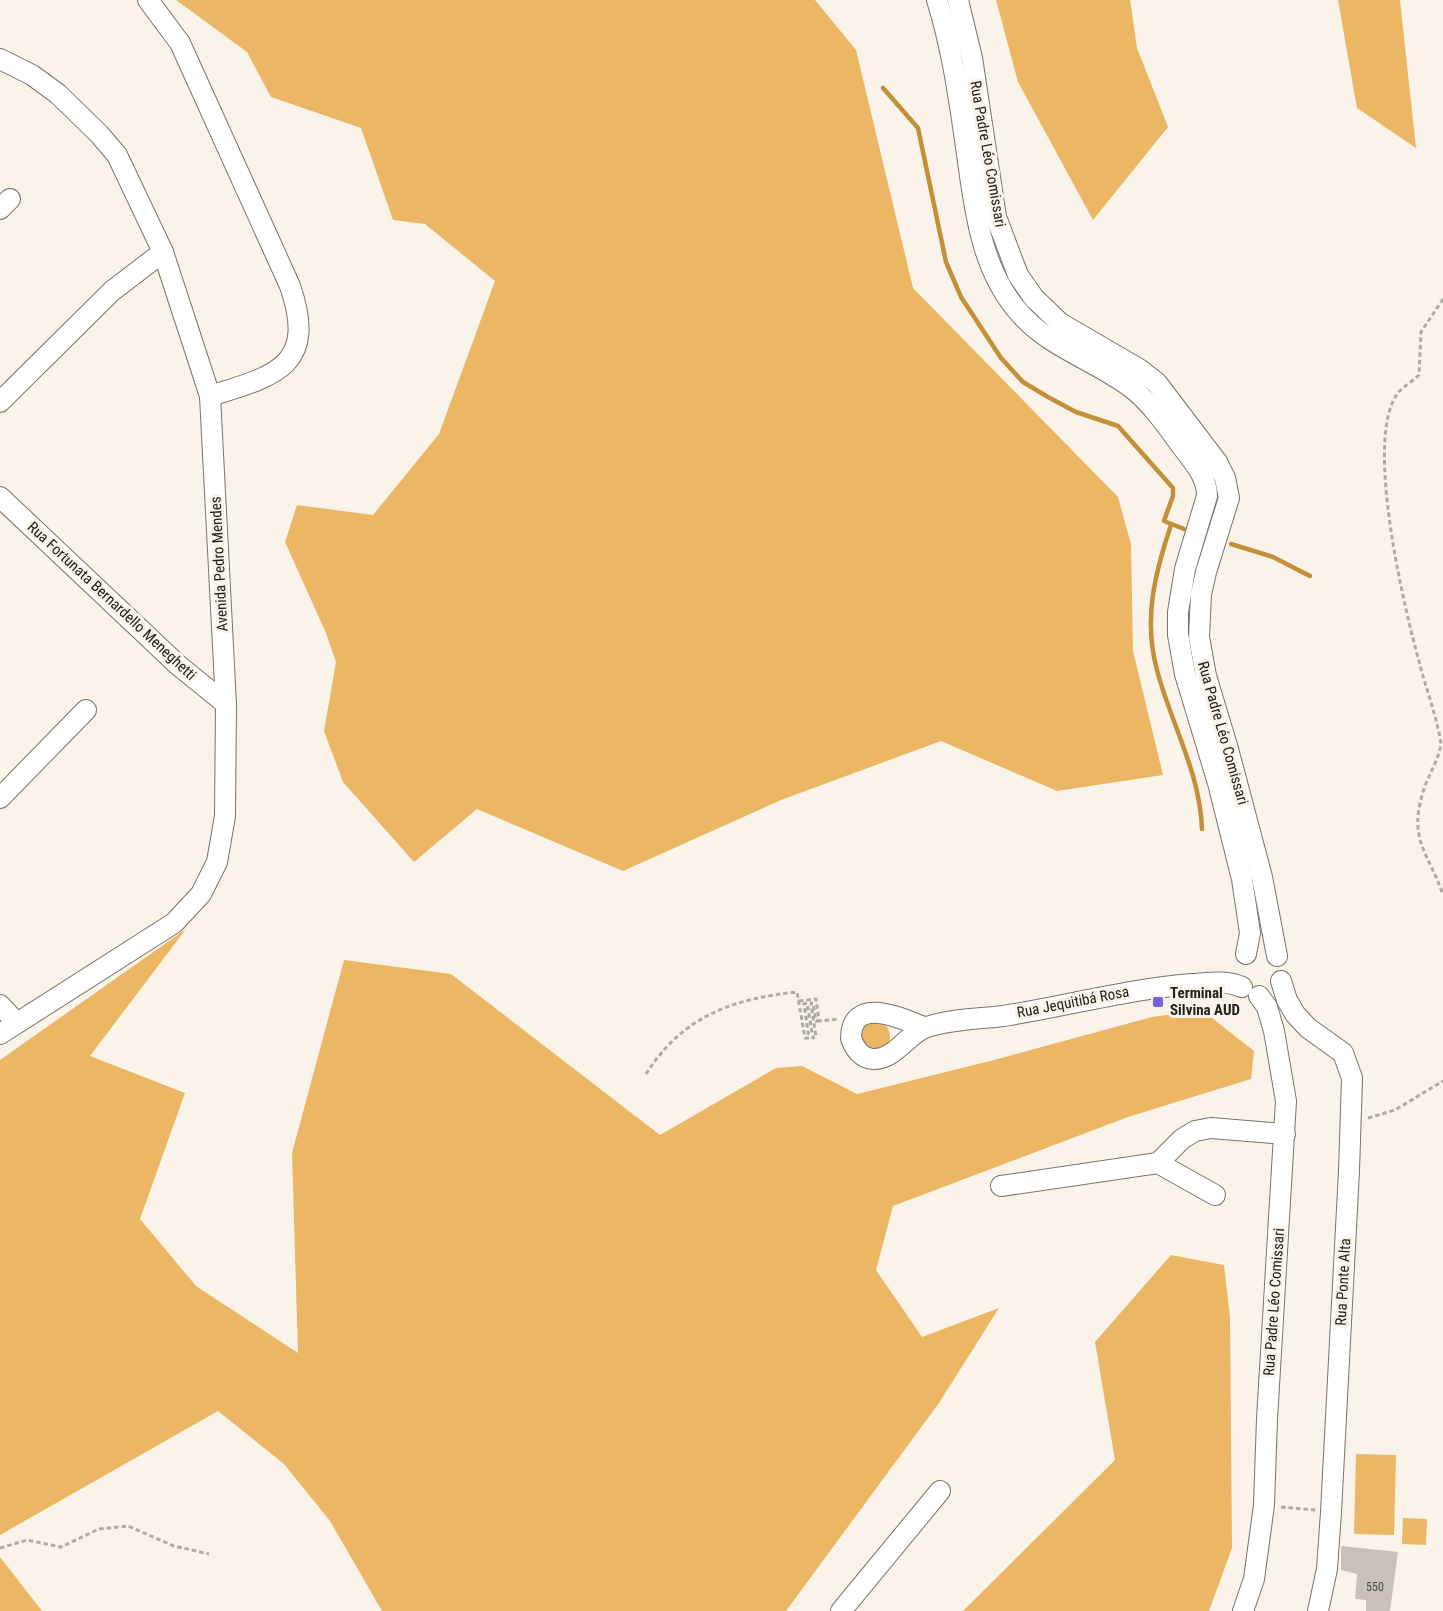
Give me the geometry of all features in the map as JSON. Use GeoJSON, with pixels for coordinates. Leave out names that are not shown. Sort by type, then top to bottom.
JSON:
{"type":"FeatureCollection","features":[{"type":"Feature","properties":{"kind":"street"},"geometry":{"type":"LineString","coordinates":[[148,0],[180,43],[290,286],[300,322],[299,335],[293,351],[280,368],[265,379],[210,396]]}},
{"type":"Feature","properties":{"kind":"street","name":"Rua Padre Léo Comissari"},"geometry":{"type":"LineString","coordinates":[[937,0],[955,71],[980,231],[990,264],[1001,289],[1017,311],[1044,337],[1139,394],[1159,416],[1206,481],[1207,496],[1180,591],[1179,635],[1185,674],[1212,762],[1242,879],[1250,933],[1237,973]]}},
{"type":"Feature","properties":{"kind":"street","name":"Rua Padre Léo Comissari"},"geometry":{"type":"LineString","coordinates":[[958,0],[972,57],[996,217],[1018,275],[1038,303],[1060,323],[1139,369],[1157,383],[1217,462],[1225,478],[1228,498],[1206,572],[1199,615],[1199,637],[1206,676],[1262,877],[1276,956]]}},
{"type":"Feature","properties":{"kind":"street","name":"Avenida Pedro Mendes"},"geometry":{"type":"LineString","coordinates":[[0,59],[32,75],[58,94],[117,155],[163,252],[210,396],[226,704],[225,816],[217,861],[201,894],[174,923],[0,1034]]}},
{"type":"Feature","properties":{"kind":"street"},"geometry":{"type":"LineString","coordinates":[[0,402],[112,291],[163,252]]}},
{"type":"Feature","properties":{"kind":"street","name":"Rua Fortunata Bernardello Meneghetti"},"geometry":{"type":"LineString","coordinates":[[0,497],[178,665],[226,704]]}},
{"type":"Feature","properties":{"kind":"street"},"geometry":{"type":"LineString","coordinates":[[0,798],[86,710]]}},
{"type":"Feature","properties":{"kind":"street"},"geometry":{"type":"LineString","coordinates":[[1261,949],[1276,956],[1283,971],[1281,981],[1273,992],[1259,996],[1237,973],[1261,949]]}},
{"type":"Feature","properties":{"kind":"street","name":"Rua Jequitibá Rosa"},"geometry":{"type":"LineString","coordinates":[[924,1027],[1004,1016],[1237,973]]}},
{"type":"Feature","properties":{"kind":"street","name":"Rua Ponte Alta"},"geometry":{"type":"LineString","coordinates":[[1281,981],[1287,1000],[1295,1014],[1308,1028],[1338,1048],[1348,1061],[1352,1078],[1331,1512],[1327,1569],[1318,1611]]}},
{"type":"Feature","properties":{"kind":"street","name":"Rua Padre Léo Comissari"},"geometry":{"type":"LineString","coordinates":[[1243,1611],[1254,1579],[1264,1505],[1286,1101],[1282,1066],[1270,1017],[1259,996]]}},
{"type":"Feature","properties":{"kind":"street"},"geometry":{"type":"LineString","coordinates":[[0,1005],[17,1023]]}},
{"type":"Feature","properties":{"kind":"street"},"geometry":{"type":"LineString","coordinates":[[1001,1186],[1158,1163],[1182,1139],[1195,1131],[1210,1128],[1285,1134]]}},
{"type":"Feature","properties":{"kind":"street"},"geometry":{"type":"LineString","coordinates":[[1158,1163],[1215,1195]]}},
{"type":"Feature","properties":{"kind":"street"},"geometry":{"type":"LineString","coordinates":[[841,1611],[940,1491]]}},
{"type":"Feature","properties":{"kind":"path"},"geometry":{"type":"LineString","coordinates":[[1443,299],[1421,332],[1419,375],[1398,393],[1385,433],[1388,501],[1407,611],[1441,744],[1438,760],[1424,788],[1416,818],[1428,864],[1443,895]]}},
{"type":"Feature","properties":{"kind":"path"},"geometry":{"type":"LineString","coordinates":[[646,1074],[670,1042],[718,1009],[747,999],[798,992],[805,1038],[809,1038],[804,1004],[807,1003],[813,1038],[816,1037],[811,1003],[813,1003],[816,1021],[838,1019]]}},
{"type":"Feature","properties":{"kind":"path"},"geometry":{"type":"LineString","coordinates":[[799,1001],[816,999],[819,1021]]}},
{"type":"Feature","properties":{"kind":"path"},"geometry":{"type":"LineString","coordinates":[[1351,1121],[1395,1110],[1443,1081]]}},
{"type":"Feature","properties":{"kind":"path"},"geometry":{"type":"LineString","coordinates":[[1264,1505],[1331,1512]]}},
{"type":"Feature","properties":{"kind":"path"},"geometry":{"type":"LineString","coordinates":[[0,1548],[27,1540],[61,1547],[99,1529],[129,1526],[174,1546],[209,1554]]}},
{"type":"Feature","properties":{"kind":"shaded area"},"geometry":{"type":"Polygon","coordinates":[[[176,0],[815,0],[856,50],[913,288],[1118,497],[1131,544],[1133,651],[1163,775],[1057,791],[941,741],[781,800],[623,871],[477,809],[414,862],[343,782],[324,731],[336,662],[326,633],[285,542],[297,505],[373,515],[439,434],[495,281],[425,224],[393,220],[361,128],[271,97],[247,52],[176,0]]]}},
{"type":"Feature","properties":{"kind":"shaded area"},"geometry":{"type":"Polygon","coordinates":[[[996,0],[1130,0],[1137,48],[1168,127],[1093,220],[1018,82],[996,0]]]}},
{"type":"Feature","properties":{"kind":"shaded area"},"geometry":{"type":"Polygon","coordinates":[[[1338,0],[1400,0],[1416,148],[1357,108],[1338,0]]]}},
{"type":"Feature","properties":{"kind":"shaded area"},"geometry":{"type":"Polygon","coordinates":[[[186,929],[90,1056],[185,1093],[140,1219],[196,1286],[298,1353],[292,1153],[344,960],[451,974],[660,1135],[776,1068],[802,1066],[857,1094],[1152,1017],[1202,1010],[1254,1051],[1251,1079],[1128,1117],[893,1206],[876,1270],[922,1337],[999,1308],[939,1403],[786,1611],[382,1611],[330,1521],[284,1464],[218,1411],[0,1535],[0,1060],[186,929]]]}},
{"type":"Feature","properties":{"kind":"shaded area"},"geometry":{"type":"Polygon","coordinates":[[[875,1021],[881,1022],[889,1030],[889,1042],[881,1050],[875,1051],[869,1050],[861,1042],[860,1036],[861,1030],[869,1022],[875,1021]]]}},
{"type":"Feature","properties":{"kind":"shaded area"},"geometry":{"type":"Polygon","coordinates":[[[1171,1255],[1224,1265],[1230,1317],[1232,1548],[1209,1611],[963,1611],[1115,1460],[1095,1342],[1171,1255]]]}},
{"type":"Feature","properties":{"kind":"shaded area"},"geometry":{"type":"Polygon","coordinates":[[[1356,1454],[1396,1455],[1394,1535],[1354,1534],[1356,1454]]]}},
{"type":"Feature","properties":{"kind":"shaded area"},"geometry":{"type":"Polygon","coordinates":[[[1403,1518],[1427,1519],[1426,1545],[1402,1544],[1403,1518]]]}},
{"type":"Feature","properties":{"kind":"shaded area"},"geometry":{"type":"Polygon","coordinates":[[[0,1557],[42,1611],[0,1611],[0,1557]]]}},
{"type":"Feature","properties":{"kind":"building"},"geometry":{"type":"Polygon","coordinates":[[[1341,1546],[1398,1552],[1390,1611],[1366,1611],[1366,1600],[1355,1599],[1357,1574],[1341,1570],[1341,1546]]]}},
{"type":"Feature","properties":{"kind":"waterway"},"geometry":{"type":"LineString","coordinates":[[883,88],[918,128],[946,262],[961,297],[1001,358],[1023,382],[1048,397],[1076,412],[1118,426],[1173,488],[1173,496],[1164,521],[1184,529]]}},
{"type":"Feature","properties":{"kind":"waterway"},"geometry":{"type":"LineString","coordinates":[[1171,525],[1156,579],[1151,633],[1157,670],[1191,768],[1202,829]]}},
{"type":"Feature","properties":{"kind":"waterway"},"geometry":{"type":"LineString","coordinates":[[1231,544],[1273,557],[1310,576]]}},
{"type":"Feature","properties":{"kind":"place","name":"Terminal Silvina AUD"},"geometry":{"type":"Point","coordinates":[1158,1002]}}]}
